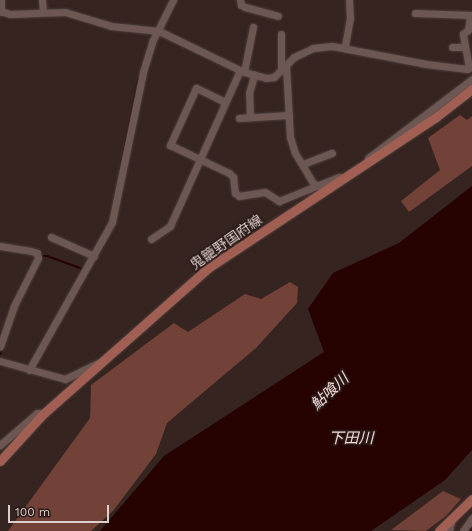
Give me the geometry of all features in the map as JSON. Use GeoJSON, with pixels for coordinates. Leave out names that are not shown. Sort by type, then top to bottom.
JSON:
{"type":"FeatureCollection","features":[{"type":"Feature","properties":{"kind":"main road","name":"鬼籠野国府線"},"geometry":{"type":"LineString","coordinates":[[0,461],[45,413],[104,363],[208,268],[436,117],[472,89]]}},
{"type":"Feature","properties":{"kind":"main road"},"geometry":{"type":"LineString","coordinates":[[439,531],[472,499]]}},
{"type":"Feature","properties":{"kind":"street"},"geometry":{"type":"LineString","coordinates":[[1,0],[1,11],[65,12],[111,26],[158,31],[254,76],[274,77],[294,57],[313,48],[345,46],[426,64],[471,67],[464,46],[463,34],[468,30],[471,15],[415,13]]}},
{"type":"Feature","properties":{"kind":"street"},"geometry":{"type":"LineString","coordinates":[[42,0],[43,12]]}},
{"type":"Feature","properties":{"kind":"street"},"geometry":{"type":"LineString","coordinates":[[29,370],[94,256],[116,212],[136,97],[158,31],[173,0]]}},
{"type":"Feature","properties":{"kind":"street"},"geometry":{"type":"LineString","coordinates":[[240,0],[241,5],[245,7],[278,16]]}},
{"type":"Feature","properties":{"kind":"street"},"geometry":{"type":"LineString","coordinates":[[345,46],[350,19],[349,0]]}},
{"type":"Feature","properties":{"kind":"street"},"geometry":{"type":"LineString","coordinates":[[151,240],[170,226],[226,102],[242,71],[253,27]]}},
{"type":"Feature","properties":{"kind":"street"},"geometry":{"type":"LineString","coordinates":[[281,34],[290,137],[313,183],[318,186]]}},
{"type":"Feature","properties":{"kind":"street"},"geometry":{"type":"LineString","coordinates":[[452,47],[464,46]]}},
{"type":"Feature","properties":{"kind":"street"},"geometry":{"type":"LineString","coordinates":[[250,117],[249,94],[254,76]]}},
{"type":"Feature","properties":{"kind":"street"},"geometry":{"type":"LineString","coordinates":[[226,102],[196,88],[170,145],[229,173],[233,177],[235,193],[239,196],[265,192],[279,201],[318,186],[348,172],[353,172],[393,137],[472,79]]}},
{"type":"Feature","properties":{"kind":"street"},"geometry":{"type":"LineString","coordinates":[[239,118],[289,115]]}},
{"type":"Feature","properties":{"kind":"street"},"geometry":{"type":"LineString","coordinates":[[303,164],[332,152]]}},
{"type":"Feature","properties":{"kind":"street"},"geometry":{"type":"LineString","coordinates":[[51,237],[94,256]]}},
{"type":"Feature","properties":{"kind":"street"},"geometry":{"type":"LineString","coordinates":[[0,246],[31,251],[37,253],[38,258],[14,306],[0,347]]}},
{"type":"Feature","properties":{"kind":"street"},"geometry":{"type":"LineString","coordinates":[[0,361],[65,379],[97,362],[104,363]]}},
{"type":"Feature","properties":{"kind":"street"},"geometry":{"type":"LineString","coordinates":[[0,445],[37,414],[45,413]]}},
{"type":"Feature","properties":{"kind":"street"},"geometry":{"type":"LineString","coordinates":[[449,531],[452,518]]}},
{"type":"Feature","properties":{"kind":"street"},"geometry":{"type":"LineString","coordinates":[[463,531],[472,518]]}},
{"type":"Feature","properties":{"kind":"shaded area"},"geometry":{"type":"Polygon","coordinates":[[[460,115],[467,120],[472,116],[472,166],[409,212],[401,201],[440,170],[428,138],[460,115]]]}},
{"type":"Feature","properties":{"kind":"shaded area"},"geometry":{"type":"Polygon","coordinates":[[[290,282],[298,287],[297,303],[256,348],[167,423],[156,454],[113,511],[91,531],[8,531],[90,418],[91,385],[174,323],[188,332],[245,294],[261,299],[290,282]]]}},
{"type":"Feature","properties":{"kind":"shaded area"},"geometry":{"type":"Polygon","coordinates":[[[443,491],[461,499],[446,516],[426,531],[391,530],[443,491]]]}},
{"type":"Feature","properties":{"kind":"water","name":"下田川"},"geometry":{"type":"Polygon","coordinates":[[[472,186],[472,450],[445,480],[371,531],[100,531],[164,456],[324,352],[308,309],[333,273],[399,243],[472,186]]]}},
{"type":"Feature","properties":{"kind":"waterway"},"geometry":{"type":"LineString","coordinates":[[120,169],[138,79]]}},
{"type":"Feature","properties":{"kind":"waterway"},"geometry":{"type":"LineString","coordinates":[[40,260],[43,256],[47,256],[83,269]]}},
{"type":"Feature","properties":{"kind":"waterway"},"geometry":{"type":"LineString","coordinates":[[0,354],[3,348]]}},
{"type":"Feature","properties":{"kind":"waterway"},"geometry":{"type":"LineString","coordinates":[[469,531],[472,528]]}},
{"type":"Feature","properties":{"kind":"water label","name":"鮎喰川"},"geometry":{"type":"Point","coordinates":[330,392]}}]}
